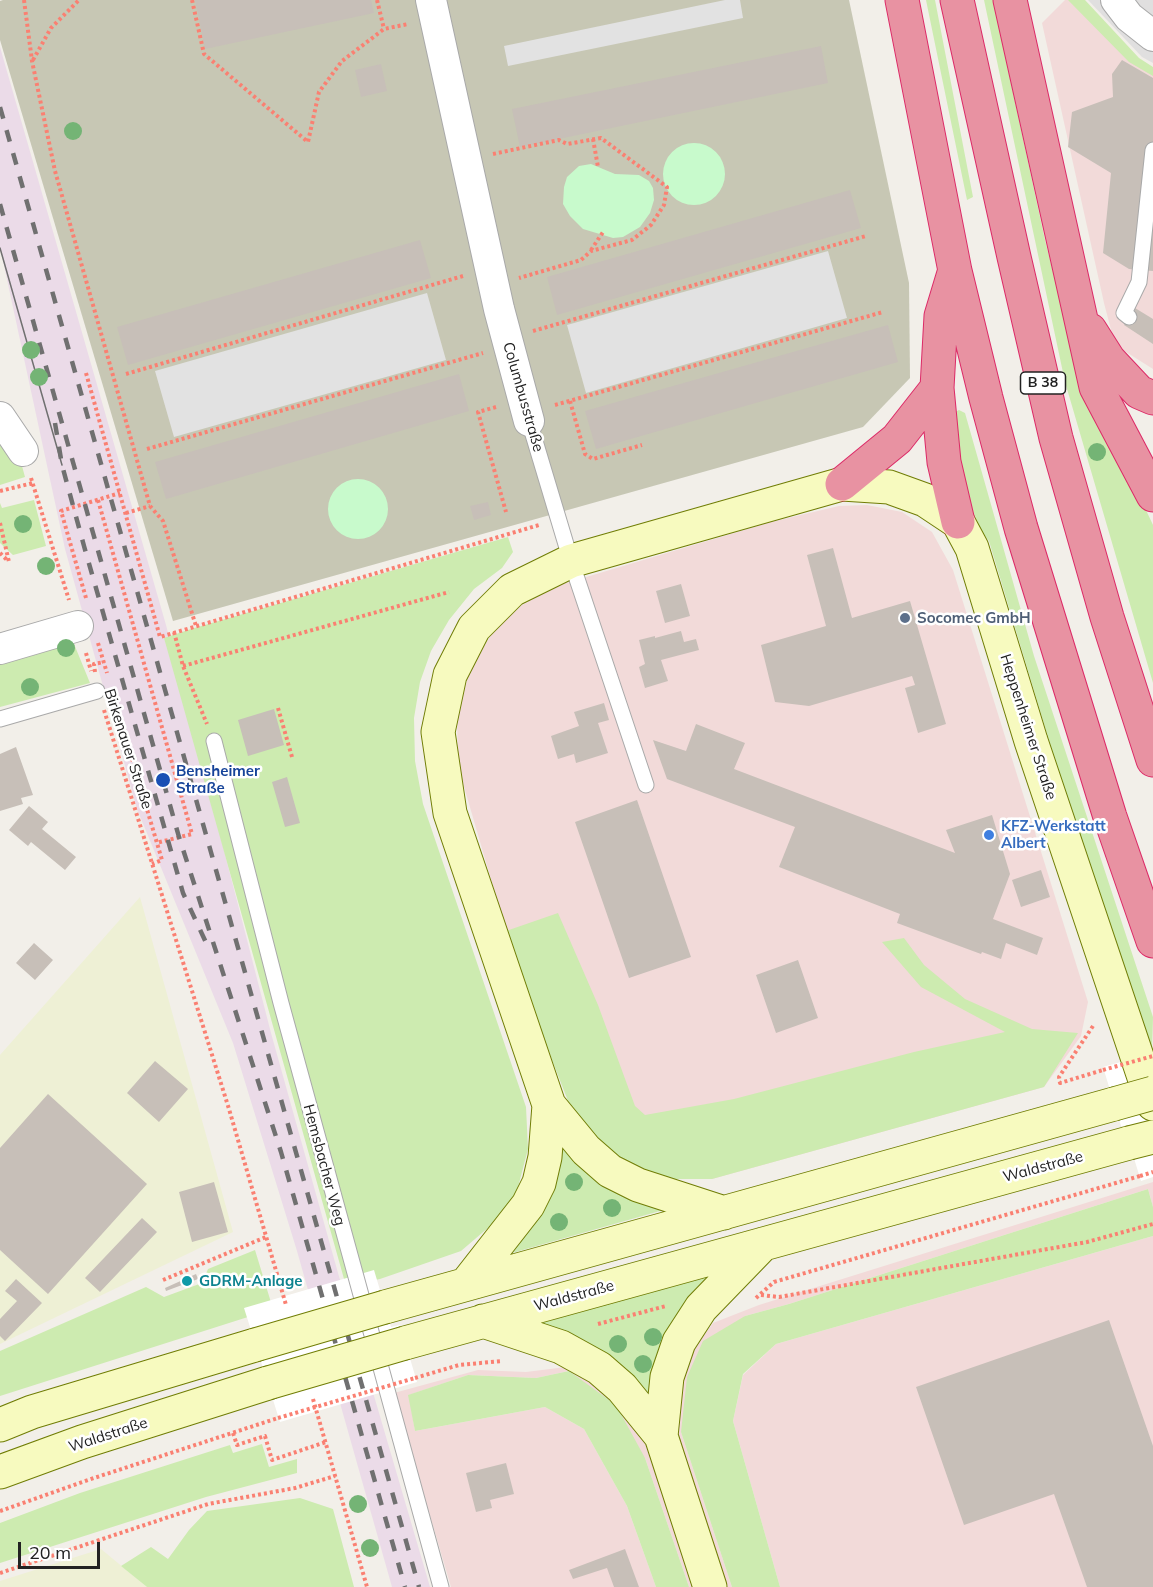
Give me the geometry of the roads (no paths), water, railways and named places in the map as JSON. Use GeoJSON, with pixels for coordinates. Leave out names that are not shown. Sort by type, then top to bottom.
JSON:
{"type":"FeatureCollection","features":[{"type":"Feature","properties":{"kind":"highway"},"geometry":{"type":"LineString","coordinates":[[902,0],[955,271],[986,398],[1021,528],[1110,817],[1153,941]]}},
{"type":"Feature","properties":{"kind":"highway","name":"B 38"},"geometry":{"type":"LineString","coordinates":[[957,0],[1056,438],[1107,617],[1153,760]]}},
{"type":"Feature","properties":{"kind":"highway"},"geometry":{"type":"LineString","coordinates":[[1010,0],[1096,387],[1153,495]]}},
{"type":"Feature","properties":{"kind":"highway"},"geometry":{"type":"LineString","coordinates":[[955,271],[941,316],[936,388],[944,462],[958,522]]}},
{"type":"Feature","properties":{"kind":"highway"},"geometry":{"type":"LineString","coordinates":[[1078,311],[1109,360],[1139,392],[1153,398]]}},
{"type":"Feature","properties":{"kind":"highway"},"geometry":{"type":"LineString","coordinates":[[842,484],[897,439],[936,388]]}},
{"type":"Feature","properties":{"kind":"main road"},"geometry":{"type":"LineString","coordinates":[[724,1213],[638,1185],[610,1171],[586,1150],[549,1105],[450,813],[438,732],[450,675],[474,628],[513,590],[571,561],[842,484],[889,487],[925,500],[958,522]]}},
{"type":"Feature","properties":{"kind":"main road","name":"Heppenheimer Straße"},"geometry":{"type":"LineString","coordinates":[[958,522],[972,548],[1035,752],[1153,1104]]}},
{"type":"Feature","properties":{"kind":"main road"},"geometry":{"type":"LineString","coordinates":[[0,1425],[32,1412],[467,1283],[1153,1093]]}},
{"type":"Feature","properties":{"kind":"main road"},"geometry":{"type":"LineString","coordinates":[[467,1283],[528,1205],[539,1183],[545,1157],[549,1105]]}},
{"type":"Feature","properties":{"kind":"main road","name":"Waldstraße"},"geometry":{"type":"LineString","coordinates":[[0,1472],[268,1383],[405,1343],[1141,1140]]}},
{"type":"Feature","properties":{"kind":"main road"},"geometry":{"type":"LineString","coordinates":[[661,1436],[667,1377],[679,1342],[701,1308],[764,1243]]}},
{"type":"Feature","properties":{"kind":"main road"},"geometry":{"type":"LineString","coordinates":[[483,1321],[561,1347],[599,1368],[622,1388],[661,1436],[710,1587]]}},
{"type":"Feature","properties":{"kind":"street"},"geometry":{"type":"LineString","coordinates":[[1116,0],[1129,17],[1153,36]]}},
{"type":"Feature","properties":{"kind":"street","name":"Columbusstraße"},"geometry":{"type":"LineString","coordinates":[[433,9],[492,277],[526,411]]}},
{"type":"Feature","properties":{"kind":"street"},"geometry":{"type":"LineString","coordinates":[[0,417],[23,451]]}},
{"type":"Feature","properties":{"kind":"street"},"geometry":{"type":"LineString","coordinates":[[0,649],[78,626]]}},
{"type":"Feature","properties":{"kind":"lane"},"geometry":{"type":"LineString","coordinates":[[1130,316],[1124,313],[1139,282],[1153,150]]}},
{"type":"Feature","properties":{"kind":"lane","name":"Columbusstraße"},"geometry":{"type":"LineString","coordinates":[[526,411],[571,561],[646,785]]}},
{"type":"Feature","properties":{"kind":"lane"},"geometry":{"type":"LineString","coordinates":[[0,719],[98,691]]}},
{"type":"Feature","properties":{"kind":"lane","name":"Hemsbacher Weg"},"geometry":{"type":"LineString","coordinates":[[214,741],[290,1036],[441,1587]]}},
{"type":"Feature","properties":{"kind":"tram line"},"geometry":{"type":"LineString","coordinates":[[0,248],[62,465]]}},
{"type":"Feature","properties":{"kind":"railway"},"geometry":{"type":"LineString","coordinates":[[0,107],[419,1587]]}},
{"type":"Feature","properties":{"kind":"railway"},"geometry":{"type":"LineString","coordinates":[[0,204],[179,837],[281,1152],[405,1587]]}},
{"type":"Feature","properties":{"kind":"railway"},"geometry":{"type":"LineString","coordinates":[[55,423],[62,465],[84,546],[183,893],[209,949]]}},
{"type":"Feature","properties":{"kind":"place","name":"Socomec GmbH"},"geometry":{"type":"Point","coordinates":[905,618]}},
{"type":"Feature","properties":{"kind":"place","name":"Bensheimer Straße"},"geometry":{"type":"Point","coordinates":[163,780]}},
{"type":"Feature","properties":{"kind":"place","name":"KFZ-Werkstatt Albert"},"geometry":{"type":"Point","coordinates":[989,835]}},
{"type":"Feature","properties":{"kind":"place","name":"GDRM-Anlage"},"geometry":{"type":"Point","coordinates":[187,1281]}}]}
